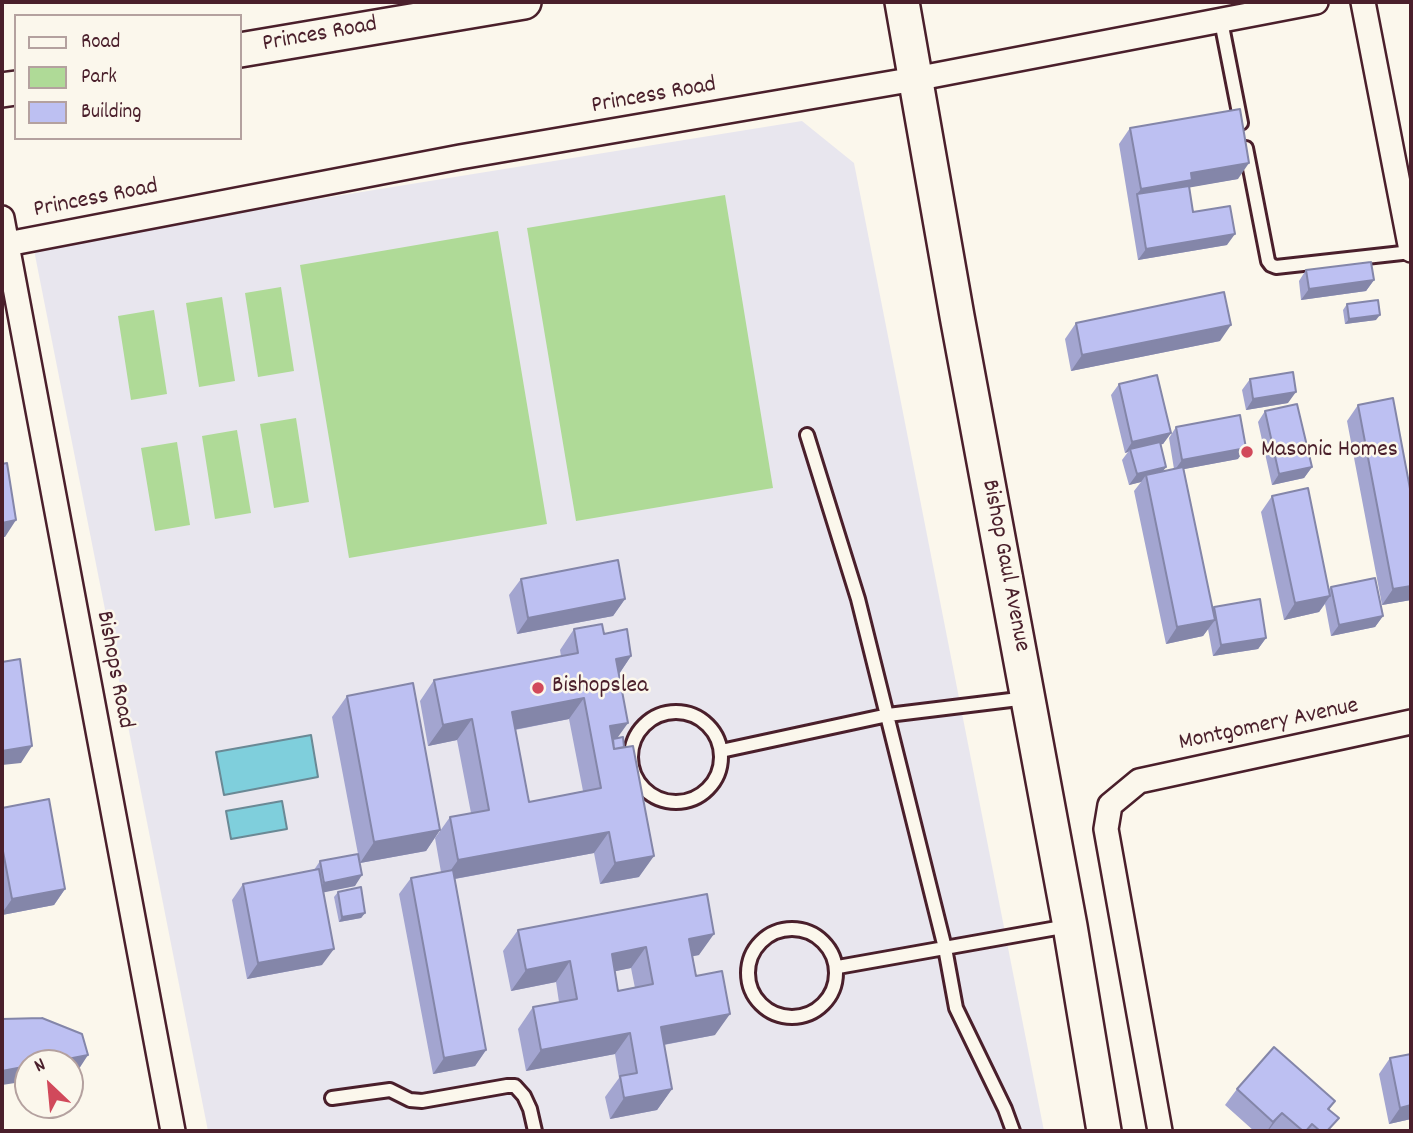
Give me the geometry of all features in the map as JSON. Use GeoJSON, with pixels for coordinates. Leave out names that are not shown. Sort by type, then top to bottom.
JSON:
{"type":"FeatureCollection","features":[{"type":"Feature","properties":{"kind":"main road","name":"Princes Road"},"geometry":{"type":"LineString","coordinates":[[242,50],[524,2]]}},
{"type":"Feature","properties":{"kind":"main road","name":"Bishop Gaul Avenue"},"geometry":{"type":"LineString","coordinates":[[902,2],[1070,926],[1104,1131]]}},
{"type":"Feature","properties":{"kind":"street","name":"Princess Road"},"geometry":{"type":"LineString","coordinates":[[4,244],[460,157],[915,79],[1316,2]]}},
{"type":"Feature","properties":{"kind":"street"},"geometry":{"type":"LineString","coordinates":[[1363,2],[1411,251]]}},
{"type":"Feature","properties":{"kind":"street","name":"Bishops Road"},"geometry":{"type":"LineString","coordinates":[[2,218],[4,244],[173,1131]]}},
{"type":"Feature","properties":{"kind":"street","name":"Montgomery Avenue"},"geometry":{"type":"LineString","coordinates":[[1160,1131],[1106,829],[1110,805],[1139,781],[1411,722]]}},
{"type":"Feature","properties":{"kind":"lane"},"geometry":{"type":"LineString","coordinates":[[1221,21],[1268,261],[1271,265],[1276,267],[1411,251]]}},
{"type":"Feature","properties":{"kind":"lane"},"geometry":{"type":"LineString","coordinates":[[807,435],[858,599],[945,948],[956,1008],[1013,1131]]}},
{"type":"Feature","properties":{"kind":"lane"},"geometry":{"type":"LineString","coordinates":[[721,751],[888,715],[1028,698]]}},
{"type":"Feature","properties":{"kind":"lane"},"geometry":{"type":"LineString","coordinates":[[670,712],[694,715],[712,729],[721,751],[718,774],[703,793],[681,802],[657,799],[639,784],[630,762],[634,738],[648,720],[670,712]]}},
{"type":"Feature","properties":{"kind":"lane"},"geometry":{"type":"LineString","coordinates":[[838,967],[1070,926]]}},
{"type":"Feature","properties":{"kind":"lane"},"geometry":{"type":"LineString","coordinates":[[787,928],[810,931],[829,946],[838,967],[834,991],[819,1009],[797,1018],[774,1015],[756,1000],[747,979],[750,955],[765,937],[787,928]]}},
{"type":"Feature","properties":{"kind":"lane"},"geometry":{"type":"LineString","coordinates":[[332,1098],[390,1090],[410,1100],[422,1101],[515,1086],[530,1109],[535,1131]]}},
{"type":"Feature","properties":{"kind":"shaded area","name":"Bishopslea"},"geometry":{"type":"Polygon","coordinates":[[[802,121],[854,163],[1044,1131],[208,1131],[33,245],[802,121]]]}},
{"type":"Feature","properties":{"kind":"green space"},"geometry":{"type":"Polygon","coordinates":[[[725,195],[773,488],[576,521],[527,228],[725,195]]]}},
{"type":"Feature","properties":{"kind":"green space"},"geometry":{"type":"Polygon","coordinates":[[[498,231],[547,524],[349,558],[300,265],[498,231]]]}},
{"type":"Feature","properties":{"kind":"green space"},"geometry":{"type":"Polygon","coordinates":[[[281,287],[294,371],[258,377],[245,293],[281,287]]]}},
{"type":"Feature","properties":{"kind":"green space"},"geometry":{"type":"Polygon","coordinates":[[[222,297],[235,381],[199,387],[186,303],[222,297]]]}},
{"type":"Feature","properties":{"kind":"green space"},"geometry":{"type":"Polygon","coordinates":[[[154,310],[167,394],[131,400],[118,316],[154,310]]]}},
{"type":"Feature","properties":{"kind":"green space"},"geometry":{"type":"Polygon","coordinates":[[[296,418],[309,502],[274,508],[260,424],[296,418]]]}},
{"type":"Feature","properties":{"kind":"green space"},"geometry":{"type":"Polygon","coordinates":[[[237,430],[251,513],[215,519],[202,436],[237,430]]]}},
{"type":"Feature","properties":{"kind":"green space"},"geometry":{"type":"Polygon","coordinates":[[[177,442],[190,525],[155,531],[141,448],[177,442]]]}},
{"type":"Feature","properties":{"kind":"water"},"geometry":{"type":"Polygon","coordinates":[[[311,735],[318,777],[224,795],[216,752],[311,735]]]}},
{"type":"Feature","properties":{"kind":"water"},"geometry":{"type":"Polygon","coordinates":[[[282,801],[287,829],[231,839],[226,811],[282,801]]]}},
{"type":"Feature","properties":{"kind":"building"},"geometry":{"type":"Polygon","coordinates":[[[1240,109],[1249,163],[1191,173],[1192,180],[1141,189],[1130,128],[1240,109]]]}},
{"type":"Feature","properties":{"kind":"building"},"geometry":{"type":"Polygon","coordinates":[[[1189,186],[1193,212],[1230,206],[1235,234],[1146,249],[1137,194],[1189,186]]]}},
{"type":"Feature","properties":{"kind":"building"},"geometry":{"type":"Polygon","coordinates":[[[1371,262],[1374,280],[1309,289],[1306,270],[1371,262]]]}},
{"type":"Feature","properties":{"kind":"building"},"geometry":{"type":"Polygon","coordinates":[[[1224,292],[1231,325],[1082,355],[1076,323],[1224,292]]]}},
{"type":"Feature","properties":{"kind":"building"},"geometry":{"type":"Polygon","coordinates":[[[1378,300],[1380,315],[1349,319],[1347,304],[1378,300]]]}},
{"type":"Feature","properties":{"kind":"building"},"geometry":{"type":"Polygon","coordinates":[[[1293,372],[1296,392],[1253,399],[1250,379],[1293,372]]]}},
{"type":"Feature","properties":{"kind":"building"},"geometry":{"type":"Polygon","coordinates":[[[1157,375],[1171,433],[1132,442],[1119,384],[1157,375]]]}},
{"type":"Feature","properties":{"kind":"building"},"geometry":{"type":"Polygon","coordinates":[[[1393,398],[1411,494],[1411,586],[1393,589],[1358,405],[1393,398]]]}},
{"type":"Feature","properties":{"kind":"building"},"geometry":{"type":"Polygon","coordinates":[[[1297,404],[1312,467],[1279,474],[1265,411],[1297,404]]]}},
{"type":"Feature","properties":{"kind":"building"},"geometry":{"type":"Polygon","coordinates":[[[1240,415],[1246,448],[1182,460],[1176,427],[1240,415]]]}},
{"type":"Feature","properties":{"kind":"building"},"geometry":{"type":"Polygon","coordinates":[[[1160,442],[1166,467],[1137,474],[1130,449],[1160,442]]]}},
{"type":"Feature","properties":{"kind":"building"},"geometry":{"type":"Polygon","coordinates":[[[7,463],[16,520],[2,523],[2,464],[7,463]]]}},
{"type":"Feature","properties":{"kind":"building"},"geometry":{"type":"Polygon","coordinates":[[[1183,467],[1215,620],[1177,627],[1146,475],[1183,467]]]}},
{"type":"Feature","properties":{"kind":"building"},"geometry":{"type":"Polygon","coordinates":[[[1308,488],[1330,596],[1295,603],[1272,496],[1308,488]]]}},
{"type":"Feature","properties":{"kind":"building"},"geometry":{"type":"Polygon","coordinates":[[[618,560],[625,599],[528,618],[521,579],[618,560]]]}},
{"type":"Feature","properties":{"kind":"building"},"geometry":{"type":"Polygon","coordinates":[[[1375,578],[1383,616],[1339,625],[1331,587],[1375,578]]]}},
{"type":"Feature","properties":{"kind":"building"},"geometry":{"type":"Polygon","coordinates":[[[1260,599],[1266,638],[1221,645],[1214,607],[1260,599]]]}},
{"type":"Feature","properties":{"kind":"building"},"geometry":{"type":"Polygon","coordinates":[[[602,624],[604,634],[627,629],[631,656],[616,659],[628,723],[610,726],[614,749],[633,746],[654,856],[615,863],[609,832],[458,860],[450,817],[489,810],[472,719],[443,725],[434,680],[578,653],[574,629],[602,624]],[[584,698],[512,712],[529,802],[601,788],[584,698]]]}},
{"type":"Feature","properties":{"kind":"building"},"geometry":{"type":"Polygon","coordinates":[[[20,659],[32,746],[2,751],[2,662],[20,659]]]}},
{"type":"Feature","properties":{"kind":"building"},"geometry":{"type":"Polygon","coordinates":[[[413,683],[440,830],[374,842],[347,696],[413,683]]]}},
{"type":"Feature","properties":{"kind":"building"},"geometry":{"type":"Polygon","coordinates":[[[623,737],[624,747],[614,749],[613,739],[623,737]]]}},
{"type":"Feature","properties":{"kind":"building"},"geometry":{"type":"Polygon","coordinates":[[[49,799],[65,889],[12,899],[2,846],[2,808],[49,799]]]}},
{"type":"Feature","properties":{"kind":"building"},"geometry":{"type":"Polygon","coordinates":[[[358,854],[362,875],[324,883],[320,861],[358,854]]]}},
{"type":"Feature","properties":{"kind":"building"},"geometry":{"type":"Polygon","coordinates":[[[319,869],[334,949],[258,963],[243,884],[319,869]]]}},
{"type":"Feature","properties":{"kind":"building"},"geometry":{"type":"Polygon","coordinates":[[[453,870],[486,1050],[444,1058],[411,878],[453,870]]]}},
{"type":"Feature","properties":{"kind":"building"},"geometry":{"type":"Polygon","coordinates":[[[361,887],[365,913],[342,917],[338,892],[361,887]]]}},
{"type":"Feature","properties":{"kind":"building"},"geometry":{"type":"Polygon","coordinates":[[[707,894],[714,934],[689,939],[696,976],[722,971],[730,1014],[661,1027],[672,1089],[624,1098],[620,1076],[637,1073],[630,1033],[541,1050],[533,1007],[577,999],[570,961],[526,970],[518,930],[707,894]],[[646,947],[612,954],[618,991],[653,984],[646,947]]]}},
{"type":"Feature","properties":{"kind":"building"},"geometry":{"type":"Polygon","coordinates":[[[42,1018],[82,1034],[88,1055],[84,1056],[84,1049],[14,1049],[14,1069],[2,1071],[2,1019],[42,1018]]]}},
{"type":"Feature","properties":{"kind":"building"},"geometry":{"type":"Polygon","coordinates":[[[1274,1047],[1335,1101],[1328,1109],[1339,1118],[1327,1131],[1320,1131],[1312,1124],[1303,1131],[1282,1113],[1273,1122],[1237,1089],[1274,1047]]]}},
{"type":"Feature","properties":{"kind":"building"},"geometry":{"type":"Polygon","coordinates":[[[1411,1054],[1411,1105],[1400,1108],[1390,1058],[1411,1054]]]}},
{"type":"Feature","properties":{"kind":"place","name":"Masonic Homes"},"geometry":{"type":"Point","coordinates":[1247,452]}},
{"type":"Feature","properties":{"kind":"place","name":"Bishopslea"},"geometry":{"type":"Point","coordinates":[538,688]}}]}
